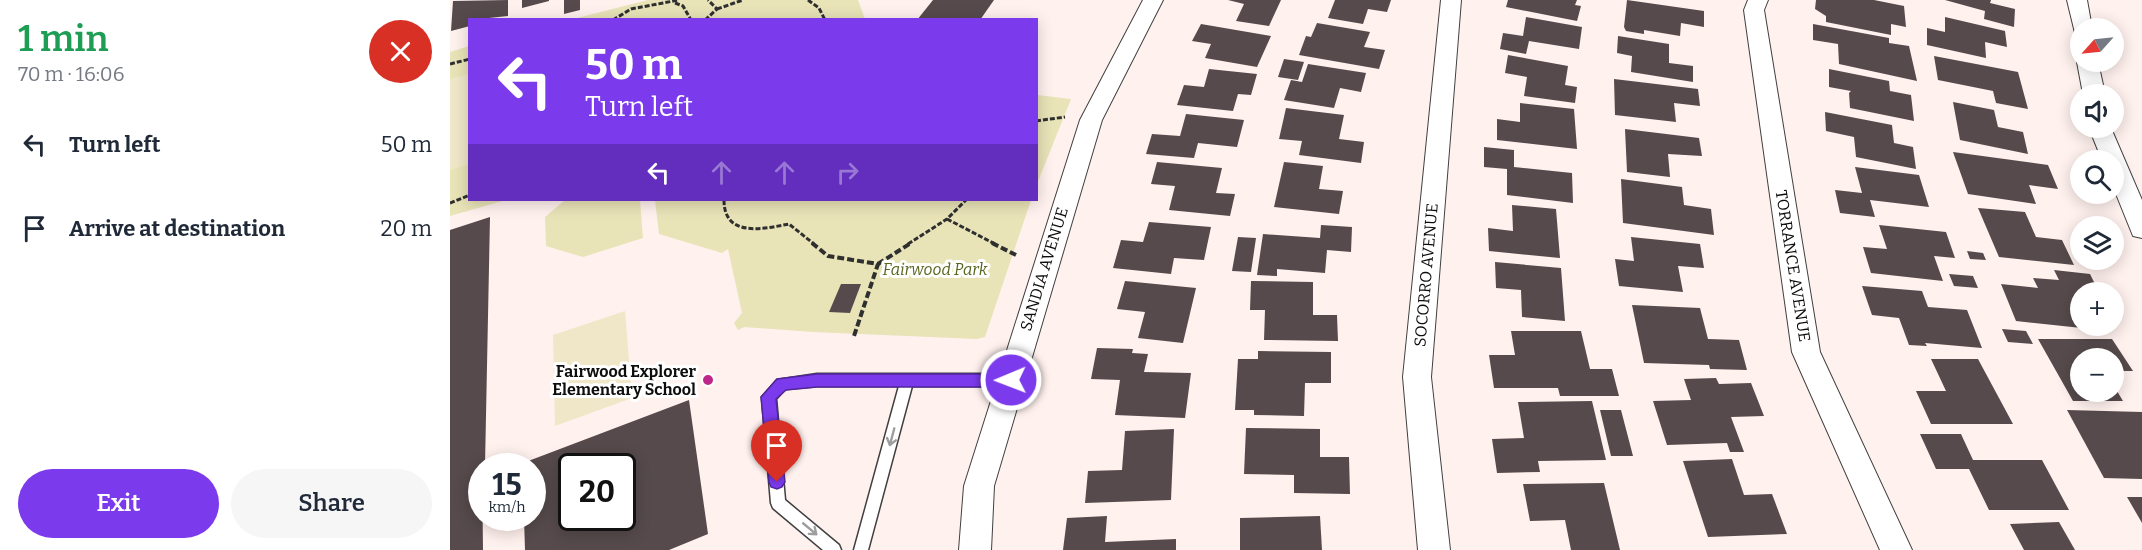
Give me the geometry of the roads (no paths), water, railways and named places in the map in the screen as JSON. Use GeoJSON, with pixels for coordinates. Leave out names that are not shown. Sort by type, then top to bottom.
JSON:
{"type":"FeatureCollection","features":[{"type":"Feature","properties":{"kind":"street","name":"SANDIA AVENUE"},"geometry":{"type":"LineString","coordinates":[[975,550],[979,486],[1090,120],[1153,0]]}},
{"type":"Feature","properties":{"kind":"street","name":"SOCORRO AVENUE"},"geometry":{"type":"LineString","coordinates":[[1434,550],[1417,377],[1451,0]]}},
{"type":"Feature","properties":{"kind":"street","name":"TORRANCE AVENUE"},"geometry":{"type":"LineString","coordinates":[[1758,0],[1754,10],[1806,352],[1896,550]]}},
{"type":"Feature","properties":{"kind":"street"},"geometry":{"type":"LineString","coordinates":[[2077,0],[2080,18]]}},
{"type":"Feature","properties":{"kind":"street"},"geometry":{"type":"LineString","coordinates":[[2104,138],[2142,229]]}},
{"type":"Feature","properties":{"kind":"lane"},"geometry":{"type":"LineString","coordinates":[[834,550],[778,503],[769,397],[782,384],[817,380],[1011,380]]}},
{"type":"Feature","properties":{"kind":"lane"},"geometry":{"type":"LineString","coordinates":[[861,550],[907,381]]}},
{"type":"Feature","properties":{"kind":"place","name":"Fairwood Explorer Elementary School"},"geometry":{"type":"Point","coordinates":[708,380]}},
{"type":"Feature","properties":{"kind":"park label","name":"Fairwood Park"},"geometry":{"type":"Point","coordinates":[935,269]}}]}
